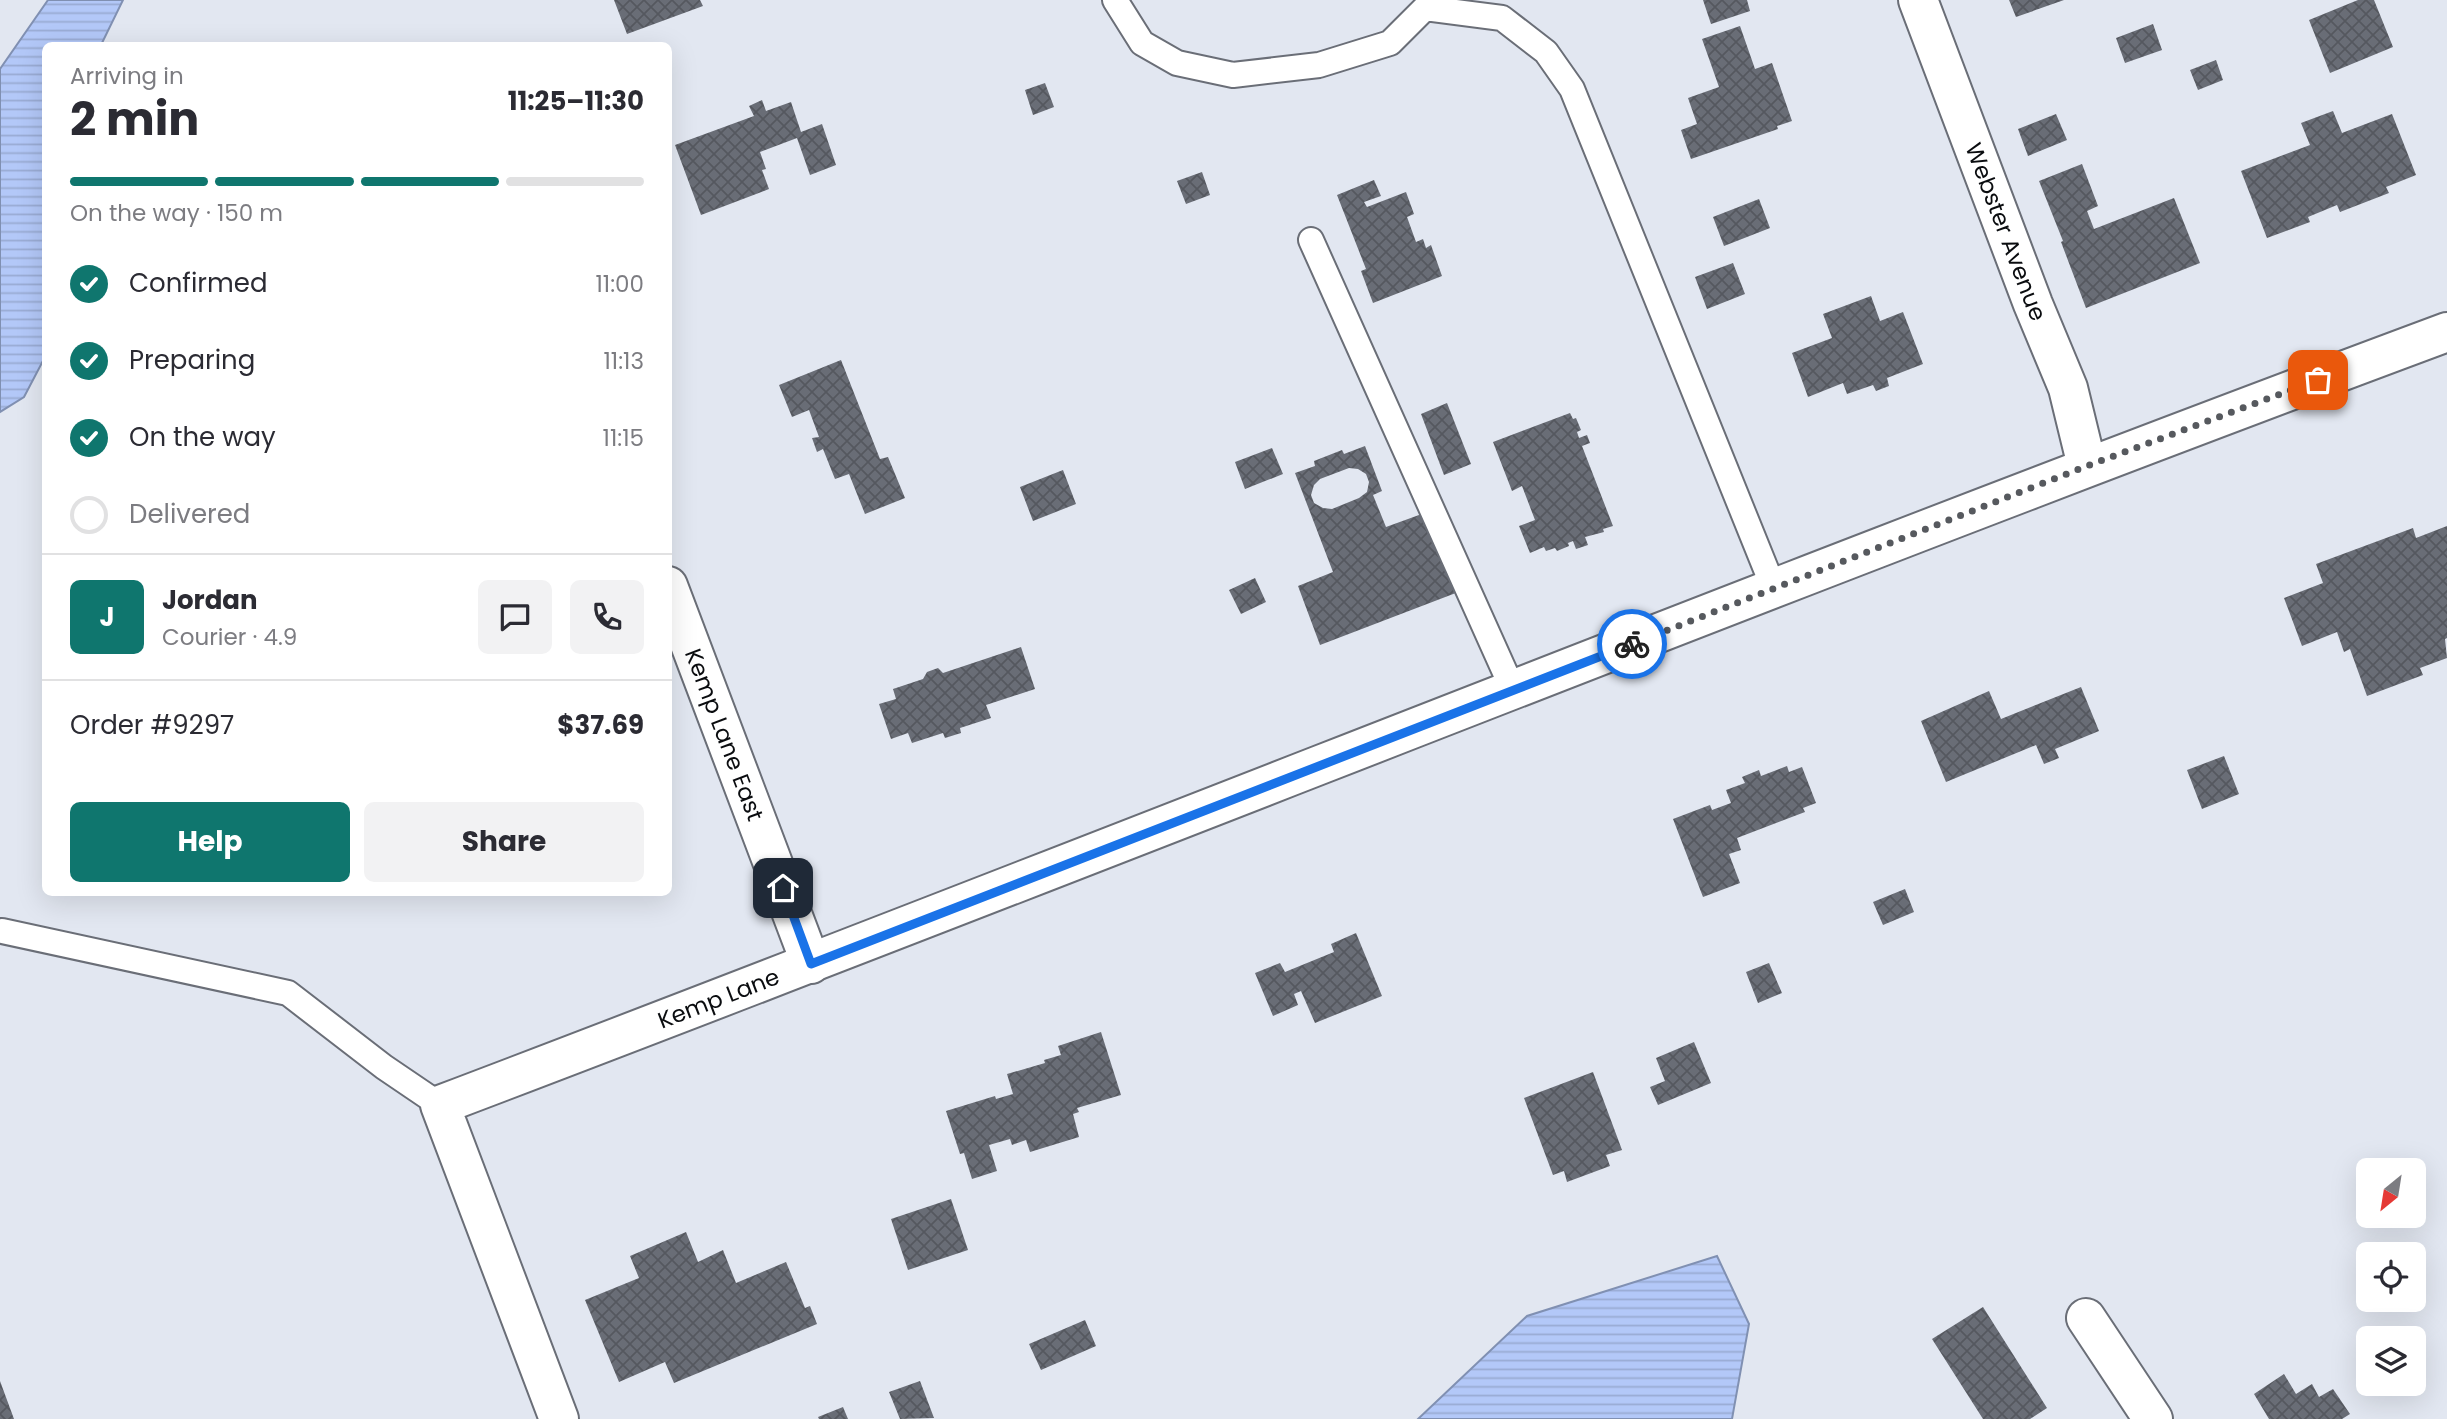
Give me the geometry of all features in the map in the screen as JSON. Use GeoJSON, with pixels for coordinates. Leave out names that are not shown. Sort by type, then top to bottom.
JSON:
{"type":"FeatureCollection","features":[{"type":"Feature","properties":{"kind":"street","name":"Webster Avenue"},"geometry":{"type":"LineString","coordinates":[[1918,0],[2028,291],[2068,388],[2087,466]]}},
{"type":"Feature","properties":{"kind":"street","name":"Kemp Lane"},"geometry":{"type":"LineString","coordinates":[[440,1105],[811,964],[2087,466],[2447,332]]}},
{"type":"Feature","properties":{"kind":"street","name":"Kemp Lane East"},"geometry":{"type":"LineString","coordinates":[[672,597],[811,964]]}},
{"type":"Feature","properties":{"kind":"street"},"geometry":{"type":"LineString","coordinates":[[440,1105],[559,1419]]}},
{"type":"Feature","properties":{"kind":"street"},"geometry":{"type":"LineString","coordinates":[[2086,1318],[2153,1419]]}},
{"type":"Feature","properties":{"kind":"lane"},"geometry":{"type":"LineString","coordinates":[[1115,0],[1142,43],[1177,63],[1233,75],[1319,65],[1390,43],[1425,8],[1502,18],[1546,52],[1572,89],[1774,589]]}},
{"type":"Feature","properties":{"kind":"lane"},"geometry":{"type":"LineString","coordinates":[[1311,240],[1513,690]]}},
{"type":"Feature","properties":{"kind":"lane"},"geometry":{"type":"LineString","coordinates":[[2,931],[288,993],[384,1067],[440,1105]]}},
{"type":"Feature","properties":{"kind":"water"},"geometry":{"type":"Polygon","coordinates":[[[48,0],[123,0],[102,42],[42,42],[42,363],[24,397],[0,412],[0,69],[48,0]]]}},
{"type":"Feature","properties":{"kind":"water"},"geometry":{"type":"Polygon","coordinates":[[[1717,1256],[1749,1324],[1732,1419],[1418,1419],[1527,1316],[1717,1256]]]}},
{"type":"Feature","properties":{"kind":"building"},"geometry":{"type":"Polygon","coordinates":[[[614,0],[700,0],[703,6],[627,34],[614,0]]]}},
{"type":"Feature","properties":{"kind":"building"},"geometry":{"type":"Polygon","coordinates":[[[1703,0],[1747,0],[1750,11],[1711,24],[1703,0]]]}},
{"type":"Feature","properties":{"kind":"building"},"geometry":{"type":"Polygon","coordinates":[[[2009,0],[2064,0],[2016,17],[2009,0]]]}},
{"type":"Feature","properties":{"kind":"building"},"geometry":{"type":"Polygon","coordinates":[[[2358,0],[2374,0],[2393,47],[2330,73],[2309,20],[2358,0]]]}},
{"type":"Feature","properties":{"kind":"building"},"geometry":{"type":"Polygon","coordinates":[[[2153,24],[2162,50],[2125,63],[2116,38],[2153,24]]]}},
{"type":"Feature","properties":{"kind":"building"},"geometry":{"type":"Polygon","coordinates":[[[1740,26],[1755,69],[1772,63],[1792,121],[1777,126],[1778,129],[1691,159],[1681,130],[1697,124],[1688,98],[1719,87],[1702,39],[1740,26]]]}},
{"type":"Feature","properties":{"kind":"building"},"geometry":{"type":"Polygon","coordinates":[[[2216,60],[2223,80],[2198,90],[2190,70],[2216,60]]]}},
{"type":"Feature","properties":{"kind":"building"},"geometry":{"type":"Polygon","coordinates":[[[1045,83],[1054,107],[1033,115],[1025,90],[1045,83]]]}},
{"type":"Feature","properties":{"kind":"building"},"geometry":{"type":"Polygon","coordinates":[[[762,100],[766,111],[791,102],[801,132],[822,124],[836,165],[810,175],[797,138],[760,152],[766,169],[762,170],[769,189],[701,215],[675,145],[754,116],[749,106],[762,100]]]}},
{"type":"Feature","properties":{"kind":"building"},"geometry":{"type":"Polygon","coordinates":[[[2333,111],[2342,133],[2392,114],[2416,175],[2386,187],[2389,193],[2340,212],[2337,205],[2308,217],[2310,222],[2267,238],[2241,171],[2310,145],[2301,123],[2333,111]]]}},
{"type":"Feature","properties":{"kind":"building"},"geometry":{"type":"Polygon","coordinates":[[[2056,114],[2067,140],[2028,156],[2018,129],[2056,114]]]}},
{"type":"Feature","properties":{"kind":"building"},"geometry":{"type":"Polygon","coordinates":[[[2082,164],[2098,206],[2087,211],[2094,229],[2174,198],[2200,263],[2086,308],[2039,181],[2082,164]]]}},
{"type":"Feature","properties":{"kind":"building"},"geometry":{"type":"Polygon","coordinates":[[[1202,172],[1210,195],[1186,204],[1177,181],[1202,172]]]}},
{"type":"Feature","properties":{"kind":"building"},"geometry":{"type":"Polygon","coordinates":[[[1374,180],[1381,196],[1364,202],[1367,207],[1406,192],[1414,214],[1407,217],[1416,242],[1423,239],[1426,248],[1431,245],[1442,276],[1373,303],[1361,271],[1366,269],[1337,195],[1374,180]]]}},
{"type":"Feature","properties":{"kind":"building"},"geometry":{"type":"Polygon","coordinates":[[[1759,199],[1770,228],[1724,246],[1713,217],[1759,199]]]}},
{"type":"Feature","properties":{"kind":"building"},"geometry":{"type":"Polygon","coordinates":[[[1733,263],[1745,294],[1707,309],[1695,277],[1733,263]]]}},
{"type":"Feature","properties":{"kind":"building"},"geometry":{"type":"Polygon","coordinates":[[[1871,296],[1880,321],[1903,312],[1923,364],[1887,378],[1889,386],[1876,391],[1873,385],[1847,394],[1843,383],[1808,397],[1792,353],[1832,338],[1823,314],[1871,296]]]}},
{"type":"Feature","properties":{"kind":"building"},"geometry":{"type":"Polygon","coordinates":[[[841,360],[880,459],[888,457],[905,498],[865,514],[849,474],[835,479],[823,449],[817,452],[812,438],[819,437],[809,410],[792,417],[779,385],[841,360]]]}},
{"type":"Feature","properties":{"kind":"building"},"geometry":{"type":"Polygon","coordinates":[[[1447,403],[1471,464],[1444,475],[1421,414],[1447,403]]]}},
{"type":"Feature","properties":{"kind":"building"},"geometry":{"type":"Polygon","coordinates":[[[1570,413],[1573,419],[1576,418],[1581,430],[1577,432],[1579,438],[1587,435],[1590,443],[1582,446],[1613,526],[1603,529],[1604,532],[1585,537],[1588,545],[1576,549],[1573,541],[1568,543],[1569,546],[1557,551],[1555,548],[1546,551],[1544,547],[1530,553],[1519,526],[1535,520],[1522,486],[1512,491],[1493,442],[1570,413]]]}},
{"type":"Feature","properties":{"kind":"building"},"geometry":{"type":"Polygon","coordinates":[[[1365,446],[1382,491],[1373,495],[1386,527],[1430,511],[1461,591],[1320,645],[1298,586],[1333,572],[1295,473],[1315,466],[1314,461],[1342,450],[1344,454],[1365,446]],[[1349,468],[1320,479],[1314,485],[1311,495],[1314,503],[1332,509],[1367,492],[1369,482],[1366,474],[1349,468]]]}},
{"type":"Feature","properties":{"kind":"building"},"geometry":{"type":"Polygon","coordinates":[[[1272,448],[1283,474],[1245,489],[1235,462],[1272,448]]]}},
{"type":"Feature","properties":{"kind":"building"},"geometry":{"type":"Polygon","coordinates":[[[1063,470],[1076,504],[1033,521],[1020,487],[1063,470]]]}},
{"type":"Feature","properties":{"kind":"building"},"geometry":{"type":"Polygon","coordinates":[[[2447,526],[2447,658],[2420,668],[2423,675],[2367,696],[2350,649],[2344,652],[2337,632],[2302,646],[2284,598],[2323,583],[2316,564],[2413,528],[2416,538],[2447,526]]]}},
{"type":"Feature","properties":{"kind":"building"},"geometry":{"type":"Polygon","coordinates":[[[1255,578],[1266,602],[1241,614],[1229,590],[1255,578]]]}},
{"type":"Feature","properties":{"kind":"building"},"geometry":{"type":"Polygon","coordinates":[[[1021,647],[1035,689],[986,705],[991,718],[960,728],[961,733],[945,738],[943,733],[912,743],[908,733],[891,739],[879,704],[896,699],[893,689],[923,679],[927,672],[938,668],[943,673],[1021,647]]]}},
{"type":"Feature","properties":{"kind":"building"},"geometry":{"type":"Polygon","coordinates":[[[2081,687],[2099,731],[2055,749],[2059,758],[2044,764],[2036,745],[1946,782],[1921,721],[1989,691],[2001,719],[2081,687]]]}},
{"type":"Feature","properties":{"kind":"building"},"geometry":{"type":"Polygon","coordinates":[[[2224,756],[2239,794],[2202,809],[2187,770],[2224,756]]]}},
{"type":"Feature","properties":{"kind":"building"},"geometry":{"type":"Polygon","coordinates":[[[1787,766],[1789,772],[1802,767],[1816,803],[1803,808],[1805,812],[1737,838],[1741,850],[1729,854],[1740,883],[1703,897],[1673,819],[1710,805],[1712,810],[1731,803],[1726,790],[1745,783],[1742,777],[1759,770],[1761,776],[1787,766]]]}},
{"type":"Feature","properties":{"kind":"building"},"geometry":{"type":"Polygon","coordinates":[[[1905,889],[1914,912],[1883,925],[1873,902],[1905,889]]]}},
{"type":"Feature","properties":{"kind":"building"},"geometry":{"type":"Polygon","coordinates":[[[1356,933],[1382,996],[1315,1023],[1301,991],[1294,994],[1298,1005],[1273,1016],[1255,973],[1280,963],[1285,972],[1334,952],[1331,944],[1356,933]]]}},
{"type":"Feature","properties":{"kind":"building"},"geometry":{"type":"Polygon","coordinates":[[[1769,963],[1782,993],[1758,1003],[1746,972],[1769,963]]]}},
{"type":"Feature","properties":{"kind":"building"},"geometry":{"type":"Polygon","coordinates":[[[1101,1032],[1121,1095],[1077,1108],[1079,1112],[1073,1114],[1079,1137],[1030,1152],[1026,1140],[1012,1145],[1010,1139],[989,1145],[997,1171],[972,1179],[964,1153],[960,1154],[946,1111],[995,1096],[996,1099],[1013,1094],[1007,1074],[1045,1063],[1044,1060],[1061,1055],[1058,1046],[1101,1032]]]}},
{"type":"Feature","properties":{"kind":"building"},"geometry":{"type":"Polygon","coordinates":[[[1694,1042],[1711,1083],[1658,1105],[1650,1087],[1665,1081],[1656,1058],[1694,1042]]]}},
{"type":"Feature","properties":{"kind":"building"},"geometry":{"type":"Polygon","coordinates":[[[1593,1072],[1622,1150],[1606,1155],[1610,1166],[1567,1182],[1564,1171],[1553,1175],[1524,1098],[1593,1072]]]}},
{"type":"Feature","properties":{"kind":"building"},"geometry":{"type":"Polygon","coordinates":[[[951,1199],[968,1250],[908,1270],[891,1219],[951,1199]]]}},
{"type":"Feature","properties":{"kind":"building"},"geometry":{"type":"Polygon","coordinates":[[[686,1232],[698,1262],[723,1250],[736,1283],[786,1262],[805,1308],[810,1306],[817,1324],[674,1383],[665,1362],[619,1382],[585,1300],[639,1278],[630,1256],[686,1232]]]}},
{"type":"Feature","properties":{"kind":"building"},"geometry":{"type":"Polygon","coordinates":[[[1983,1307],[2047,1408],[2030,1419],[1983,1419],[1932,1339],[1983,1307]]]}},
{"type":"Feature","properties":{"kind":"building"},"geometry":{"type":"Polygon","coordinates":[[[1085,1320],[1096,1346],[1041,1370],[1029,1344],[1085,1320]]]}},
{"type":"Feature","properties":{"kind":"building"},"geometry":{"type":"Polygon","coordinates":[[[2284,1374],[2296,1394],[2312,1384],[2319,1397],[2333,1389],[2350,1414],[2342,1419],[2269,1419],[2254,1394],[2284,1374]]]}},
{"type":"Feature","properties":{"kind":"building"},"geometry":{"type":"Polygon","coordinates":[[[0,1381],[14,1419],[0,1419],[0,1381]]]}},
{"type":"Feature","properties":{"kind":"building"},"geometry":{"type":"Polygon","coordinates":[[[920,1381],[934,1418],[900,1419],[889,1392],[920,1381]]]}},
{"type":"Feature","properties":{"kind":"building"},"geometry":{"type":"Polygon","coordinates":[[[843,1407],[848,1419],[818,1417],[843,1407]]]}},
{"type":"Feature","properties":{"kind":"way so far"},"geometry":{"type":"LineString","coordinates":[[1632,644],[2087,466],[2318,380]]}},
{"type":"Feature","properties":{"kind":"route"},"geometry":{"type":"LineString","coordinates":[[783,888],[811,964],[1632,644]]}}]}
